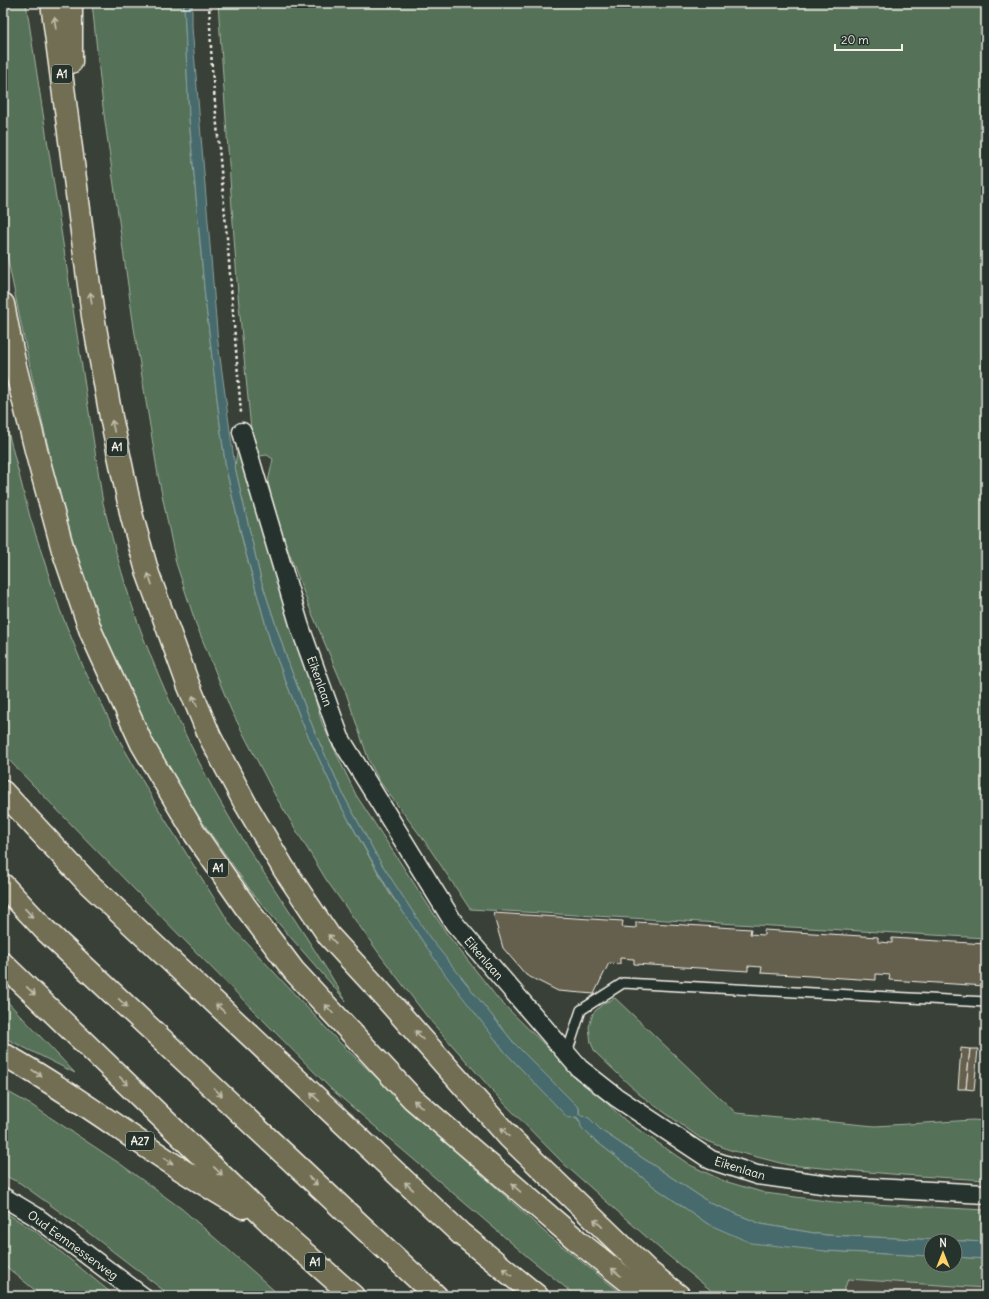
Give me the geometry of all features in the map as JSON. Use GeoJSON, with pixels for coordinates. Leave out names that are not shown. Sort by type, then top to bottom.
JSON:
{"type":"FeatureCollection","features":[{"type":"Feature","properties":{"kind":"highway","name":"A1"},"geometry":{"type":"LineString","coordinates":[[52,3],[93,316],[111,417],[132,517],[148,574],[188,684],[210,737],[242,797],[284,869],[329,936],[509,1137],[649,1272],[679,1296]]}},
{"type":"Feature","properties":{"kind":"highway","name":"A1"},"geometry":{"type":"LineString","coordinates":[[71,3],[71,145]]}},
{"type":"Feature","properties":{"kind":"highway","name":"A1"},"geometry":{"type":"LineString","coordinates":[[3,304],[15,366],[38,462],[63,550],[91,632],[142,744],[195,834],[245,906],[294,971],[413,1099],[580,1243],[646,1296]]}},
{"type":"Feature","properties":{"kind":"highway"},"geometry":{"type":"LineString","coordinates":[[3,792],[92,888],[461,1234],[537,1296]]}},
{"type":"Feature","properties":{"kind":"highway"},"geometry":{"type":"LineString","coordinates":[[3,885],[45,930],[436,1296]]}},
{"type":"Feature","properties":{"kind":"highway","name":"A1"},"geometry":{"type":"LineString","coordinates":[[3,964],[276,1228],[353,1296]]}},
{"type":"Feature","properties":{"kind":"highway","name":"A27"},"geometry":{"type":"LineString","coordinates":[[3,1054],[100,1114],[185,1172],[276,1228]]}},
{"type":"Feature","properties":{"kind":"street","name":"Eikenlaan"},"geometry":{"type":"LineString","coordinates":[[242,432],[300,627],[340,738],[454,923],[579,1068],[616,1097],[711,1160],[757,1175],[836,1186],[986,1194]]}},
{"type":"Feature","properties":{"kind":"street","name":"Oud Eemnesserweg"},"geometry":{"type":"LineString","coordinates":[[3,1196],[35,1216],[142,1296]]}},
{"type":"Feature","properties":{"kind":"lane"},"geometry":{"type":"LineString","coordinates":[[567,1053],[581,1010],[623,983],[986,1002]]}},
{"type":"Feature","properties":{"kind":"path"},"geometry":{"type":"LineString","coordinates":[[209,3],[212,69],[228,248],[242,432]]}},
{"type":"Feature","properties":{"kind":"shaded area"},"geometry":{"type":"Polygon","coordinates":[[[847,1279],[986,1288],[986,1296],[842,1296],[847,1279]]]}},
{"type":"Feature","properties":{"kind":"green space"},"geometry":{"type":"Polygon","coordinates":[[[3,3],[26,3],[103,503],[132,606],[160,679],[197,758],[217,796],[248,848],[346,1001],[253,894],[174,781],[104,638],[61,504],[31,372],[3,236],[3,3]]]}},
{"type":"Feature","properties":{"kind":"green space"},"geometry":{"type":"Polygon","coordinates":[[[92,3],[184,3],[189,118],[205,298],[226,469],[244,547],[271,644],[304,727],[342,808],[390,894],[505,1052],[568,1117],[576,1117],[592,1138],[656,1188],[708,1224],[826,1251],[923,1256],[923,1273],[963,1273],[963,1258],[986,1259],[986,1288],[848,1279],[842,1296],[718,1296],[660,1249],[564,1164],[500,1099],[428,1018],[381,956],[327,881],[276,797],[231,710],[196,624],[176,563],[158,475],[134,328],[103,107],[92,3]]]}},
{"type":"Feature","properties":{"kind":"green space"},"geometry":{"type":"Polygon","coordinates":[[[218,3],[986,3],[986,938],[470,909],[426,843],[380,782],[369,761],[346,693],[308,604],[277,520],[268,482],[273,459],[267,455],[260,456],[252,440],[238,295],[218,3]]]}},
{"type":"Feature","properties":{"kind":"green space"},"geometry":{"type":"Polygon","coordinates":[[[3,412],[30,517],[60,610],[85,671],[121,743],[158,808],[232,927],[339,1042],[396,1096],[548,1235],[625,1296],[576,1296],[529,1258],[330,1088],[3,754],[3,412]]]}},
{"type":"Feature","properties":{"kind":"green space"},"geometry":{"type":"Polygon","coordinates":[[[239,437],[322,723],[356,795],[447,934],[499,1000],[626,1121],[690,1165],[724,1181],[765,1193],[834,1202],[986,1210],[986,1242],[963,1241],[963,1233],[923,1233],[923,1239],[826,1235],[761,1224],[710,1203],[602,1131],[589,1118],[579,1114],[579,1108],[514,1043],[430,939],[379,860],[345,798],[315,733],[287,659],[261,580],[235,467],[239,437]]]}},
{"type":"Feature","properties":{"kind":"green space"},"geometry":{"type":"Polygon","coordinates":[[[3,997],[75,1073],[3,1037],[3,997]]]}},
{"type":"Feature","properties":{"kind":"green space"},"geometry":{"type":"Polygon","coordinates":[[[615,998],[736,1113],[875,1126],[973,1120],[986,1121],[986,1180],[903,1175],[788,1165],[730,1150],[700,1138],[639,1094],[595,1052],[591,1043],[589,1027],[593,1013],[604,1003],[615,998]]]}},
{"type":"Feature","properties":{"kind":"green space"},"geometry":{"type":"Polygon","coordinates":[[[3,1089],[33,1106],[119,1163],[182,1209],[280,1296],[171,1296],[85,1230],[20,1183],[3,1175],[3,1089]]]}},
{"type":"Feature","properties":{"kind":"green space"},"geometry":{"type":"Polygon","coordinates":[[[3,1211],[35,1231],[115,1296],[42,1296],[3,1264],[3,1211]]]}},
{"type":"Feature","properties":{"kind":"water"},"geometry":{"type":"Polygon","coordinates":[[[184,3],[192,3],[192,27],[218,343],[235,467],[261,580],[287,659],[315,733],[345,798],[379,860],[430,938],[514,1043],[579,1108],[579,1114],[589,1118],[602,1131],[710,1203],[761,1224],[826,1235],[923,1239],[923,1256],[826,1251],[751,1243],[708,1224],[656,1188],[592,1138],[581,1127],[580,1121],[577,1117],[568,1118],[505,1052],[444,973],[391,894],[342,808],[304,727],[271,644],[245,550],[226,469],[221,432],[205,298],[189,118],[184,3]]]}},
{"type":"Feature","properties":{"kind":"water"},"geometry":{"type":"Polygon","coordinates":[[[963,1241],[986,1242],[986,1259],[963,1258],[963,1241]]]}},
{"type":"Feature","properties":{"kind":"building"},"geometry":{"type":"Polygon","coordinates":[[[493,913],[623,921],[622,927],[636,928],[636,922],[751,929],[750,934],[764,935],[764,930],[878,937],[878,942],[892,943],[892,938],[986,944],[986,986],[889,980],[890,975],[876,974],[876,980],[761,973],[762,967],[748,966],[748,971],[634,964],[634,959],[620,958],[620,964],[609,963],[594,994],[558,991],[526,975],[503,948],[493,913]]]}},
{"type":"Feature","properties":{"kind":"building"},"geometry":{"type":"Polygon","coordinates":[[[961,1048],[970,1049],[966,1089],[958,1089],[961,1048]]]}},
{"type":"Feature","properties":{"kind":"building"},"geometry":{"type":"Polygon","coordinates":[[[970,1049],[978,1049],[974,1090],[966,1089],[970,1049]]]}}]}
